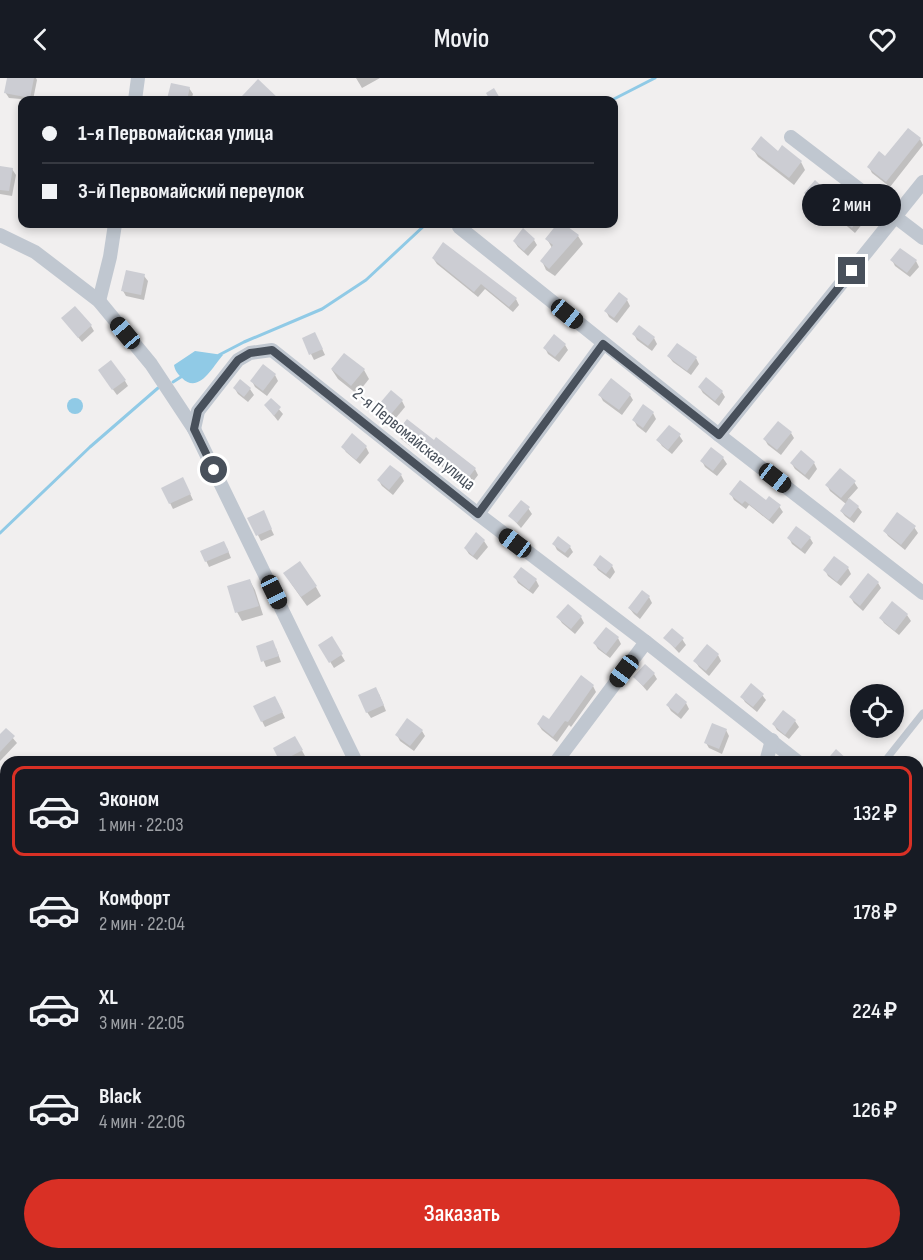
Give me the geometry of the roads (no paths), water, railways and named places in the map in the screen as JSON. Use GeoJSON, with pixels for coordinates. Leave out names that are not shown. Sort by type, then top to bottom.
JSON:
{"type":"FeatureCollection","features":[{"type":"Feature","properties":{"kind":"street"},"geometry":{"type":"LineString","coordinates":[[136,96],[138,78]]}},
{"type":"Feature","properties":{"kind":"street"},"geometry":{"type":"LineString","coordinates":[[790,137],[923,238]]}},
{"type":"Feature","properties":{"kind":"street"},"geometry":{"type":"LineString","coordinates":[[719,435],[923,182]]}},
{"type":"Feature","properties":{"kind":"street"},"geometry":{"type":"LineString","coordinates":[[99,301],[115,228]]}},
{"type":"Feature","properties":{"kind":"street"},"geometry":{"type":"LineString","coordinates":[[460,228],[603,344],[923,593]]}},
{"type":"Feature","properties":{"kind":"street"},"geometry":{"type":"LineString","coordinates":[[0,235],[35,252],[99,301],[134,352],[151,364],[194,429],[353,756]]}},
{"type":"Feature","properties":{"kind":"street"},"geometry":{"type":"LineString","coordinates":[[478,514],[603,344]]}},
{"type":"Feature","properties":{"kind":"street","name":"2-я Первомайская улица"},"geometry":{"type":"LineString","coordinates":[[194,429],[198,411],[238,360],[250,353],[272,350],[478,514],[791,756]]}},
{"type":"Feature","properties":{"kind":"street"},"geometry":{"type":"LineString","coordinates":[[560,756],[646,642]]}},
{"type":"Feature","properties":{"kind":"street"},"geometry":{"type":"LineString","coordinates":[[768,756],[772,741]]}},
{"type":"Feature","properties":{"kind":"lane"},"geometry":{"type":"LineString","coordinates":[[889,756],[923,713]]}},
{"type":"Feature","properties":{"kind":"water"},"geometry":{"type":"Polygon","coordinates":[[[195,351],[223,355],[205,377],[194,383],[182,378],[174,365],[195,351]]]}},
{"type":"Feature","properties":{"kind":"water"},"geometry":{"type":"Polygon","coordinates":[[[72,398],[78,398],[83,406],[81,412],[72,414],[67,409],[67,403],[72,398]]]}},
{"type":"Feature","properties":{"kind":"waterway"},"geometry":{"type":"LineString","coordinates":[[618,97],[655,78]]}},
{"type":"Feature","properties":{"kind":"waterway"},"geometry":{"type":"LineString","coordinates":[[219,355],[322,309],[366,280],[422,228]]}},
{"type":"Feature","properties":{"kind":"waterway"},"geometry":{"type":"LineString","coordinates":[[173,382],[184,375]]}},
{"type":"Feature","properties":{"kind":"waterway"},"geometry":{"type":"LineString","coordinates":[[0,533],[90,447],[158,388]]}}]}
